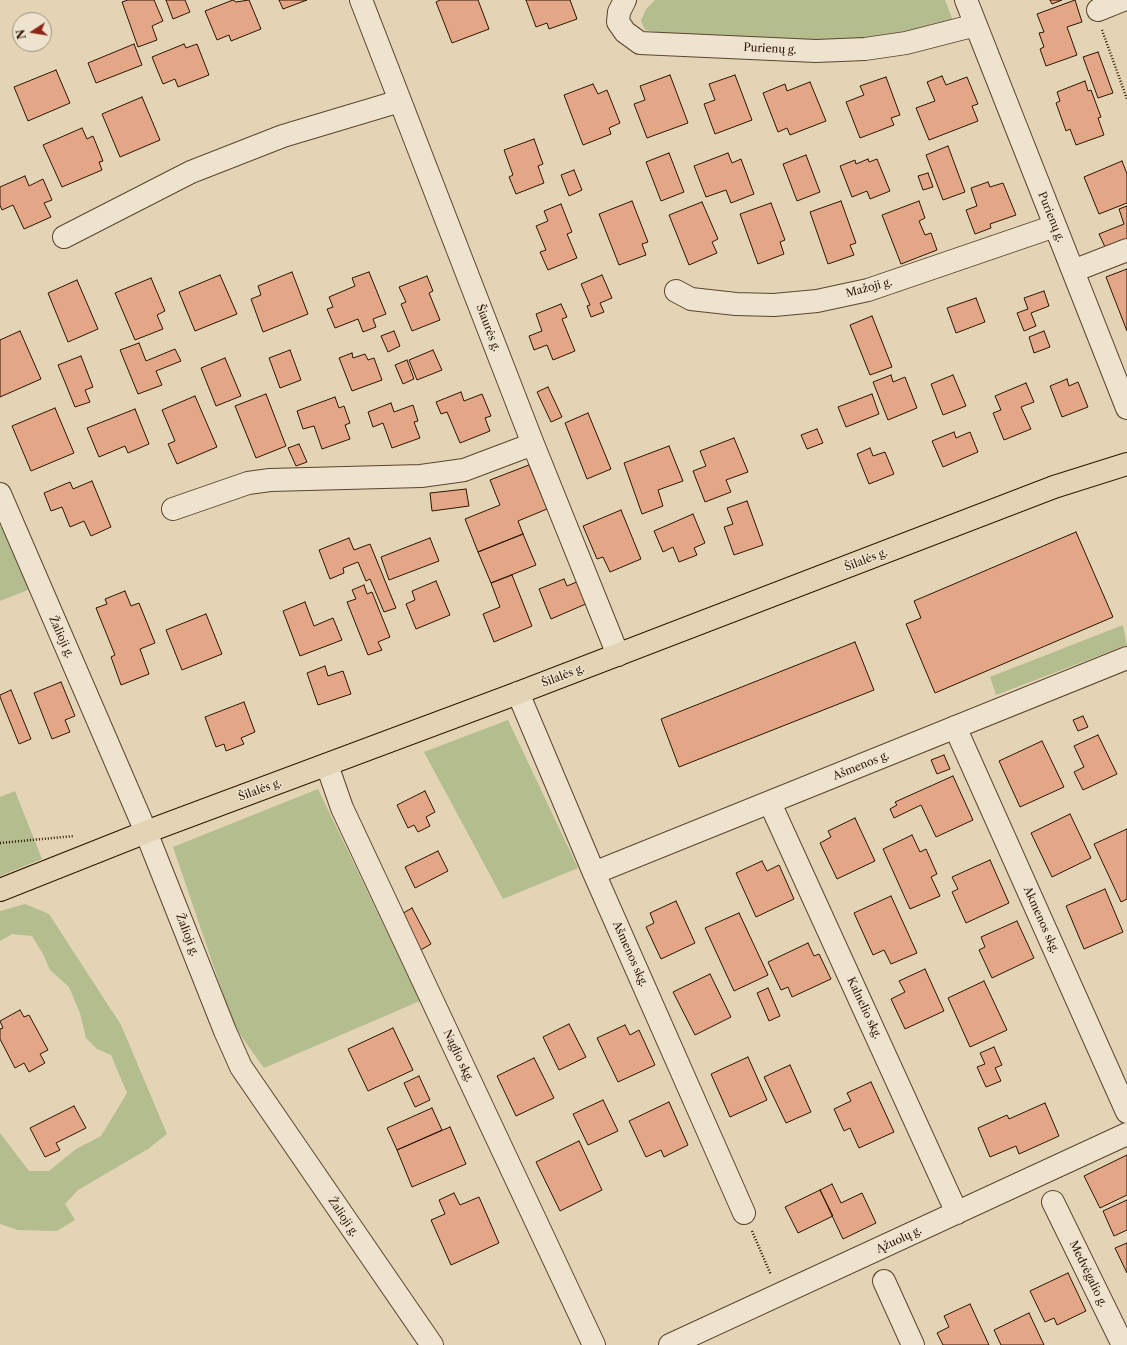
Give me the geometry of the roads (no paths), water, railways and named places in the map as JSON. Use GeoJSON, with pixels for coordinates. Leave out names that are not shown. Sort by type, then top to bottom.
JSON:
{"type":"FeatureCollection","features":[{"type":"Feature","properties":{"kind":"main road","name":"Šilalės g."},"geometry":{"type":"LineString","coordinates":[[0,890],[146,832],[518,693],[1054,487],[1127,464]]}},
{"type":"Feature","properties":{"kind":"street","name":"Šiaurės g."},"geometry":{"type":"LineString","coordinates":[[361,0],[533,444],[618,655]]}},
{"type":"Feature","properties":{"kind":"street","name":"Purienų g."},"geometry":{"type":"LineString","coordinates":[[625,0],[619,12],[618,22],[625,32],[640,43],[816,51],[858,49],[906,43],[976,25]]}},
{"type":"Feature","properties":{"kind":"street","name":"Purienų g."},"geometry":{"type":"LineString","coordinates":[[966,0],[1127,408]]}},
{"type":"Feature","properties":{"kind":"street"},"geometry":{"type":"LineString","coordinates":[[1098,10],[1123,0]]}},
{"type":"Feature","properties":{"kind":"street"},"geometry":{"type":"LineString","coordinates":[[64,237],[191,172],[283,136],[400,101]]}},
{"type":"Feature","properties":{"kind":"street","name":"Mažoji g."},"geometry":{"type":"LineString","coordinates":[[676,291],[691,299],[736,304],[774,305],[817,300],[868,290],[1055,226]]}},
{"type":"Feature","properties":{"kind":"street"},"geometry":{"type":"LineString","coordinates":[[1073,271],[1127,250]]}},
{"type":"Feature","properties":{"kind":"street"},"geometry":{"type":"LineString","coordinates":[[173,509],[248,483],[270,480],[421,476],[464,470],[533,444]]}},
{"type":"Feature","properties":{"kind":"street","name":"Žalioji g."},"geometry":{"type":"LineString","coordinates":[[0,494],[146,832],[225,1032],[241,1067],[432,1345]]}},
{"type":"Feature","properties":{"kind":"street","name":"Ašmenos g."},"geometry":{"type":"LineString","coordinates":[[594,873],[1127,658]]}},
{"type":"Feature","properties":{"kind":"street","name":"Ašmenos skg."},"geometry":{"type":"LineString","coordinates":[[518,693],[594,873],[744,1213]]}},
{"type":"Feature","properties":{"kind":"street","name":"Akmenos skg."},"geometry":{"type":"LineString","coordinates":[[955,727],[1127,1112]]}},
{"type":"Feature","properties":{"kind":"street","name":"Naglio skg."},"geometry":{"type":"LineString","coordinates":[[327,765],[345,815],[594,1345]]}},
{"type":"Feature","properties":{"kind":"street","name":"Kalnelio skg."},"geometry":{"type":"LineString","coordinates":[[770,802],[957,1212]]}},
{"type":"Feature","properties":{"kind":"street","name":"Ąžuolų g."},"geometry":{"type":"LineString","coordinates":[[670,1345],[779,1293],[1127,1134]]}},
{"type":"Feature","properties":{"kind":"street","name":"Medvėgalio g."},"geometry":{"type":"LineString","coordinates":[[1053,1202],[1123,1345]]}},
{"type":"Feature","properties":{"kind":"street"},"geometry":{"type":"LineString","coordinates":[[884,1281],[913,1345]]}}]}
